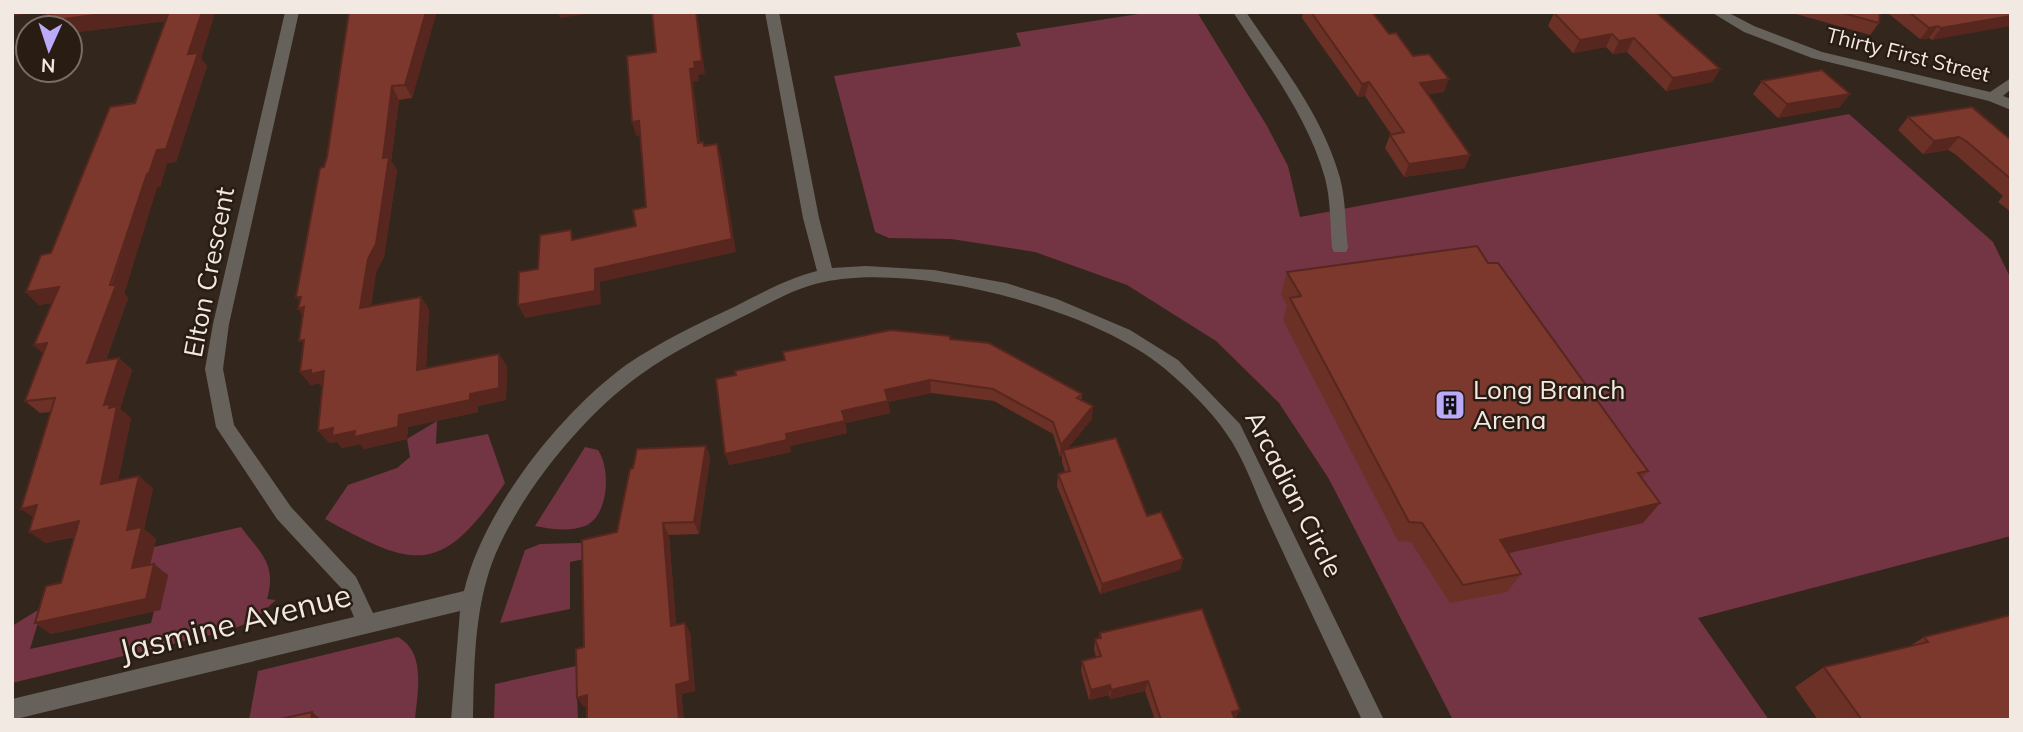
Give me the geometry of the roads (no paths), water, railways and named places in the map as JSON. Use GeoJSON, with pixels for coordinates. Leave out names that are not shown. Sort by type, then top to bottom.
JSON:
{"type":"FeatureCollection","features":[{"type":"Feature","properties":{"kind":"street","name":"Elton Crescent"},"geometry":{"type":"LineString","coordinates":[[292,12],[220,324],[214,369],[225,427],[284,513],[349,583],[367,623]]}},
{"type":"Feature","properties":{"kind":"street"},"geometry":{"type":"LineString","coordinates":[[772,12],[811,218],[826,275]]}},
{"type":"Feature","properties":{"kind":"street"},"geometry":{"type":"LineString","coordinates":[[1239,12],[1303,113],[1326,159],[1333,180],[1340,248]]}},
{"type":"Feature","properties":{"kind":"street","name":"Thirty First Street"},"geometry":{"type":"LineString","coordinates":[[1717,12],[1773,39],[1829,59],[1993,97],[2011,105]]}},
{"type":"Feature","properties":{"kind":"street"},"geometry":{"type":"LineString","coordinates":[[1993,97],[2011,82]]}},
{"type":"Feature","properties":{"kind":"street","name":"Arcadian Circle"},"geometry":{"type":"LineString","coordinates":[[462,720],[464,652],[473,598],[490,545],[531,479],[575,423],[621,379],[696,332],[783,289],[826,275],[881,272],[953,277],[1005,287],[1068,309],[1150,348],[1198,390],[1234,429],[1373,720]]}},
{"type":"Feature","properties":{"kind":"street","name":"Jasmine Avenue"},"geometry":{"type":"LineString","coordinates":[[12,710],[473,598]]}},
{"type":"Feature","properties":{"kind":"place","name":"Long Branch Arena"},"geometry":{"type":"Point","coordinates":[1450,405]}}]}
